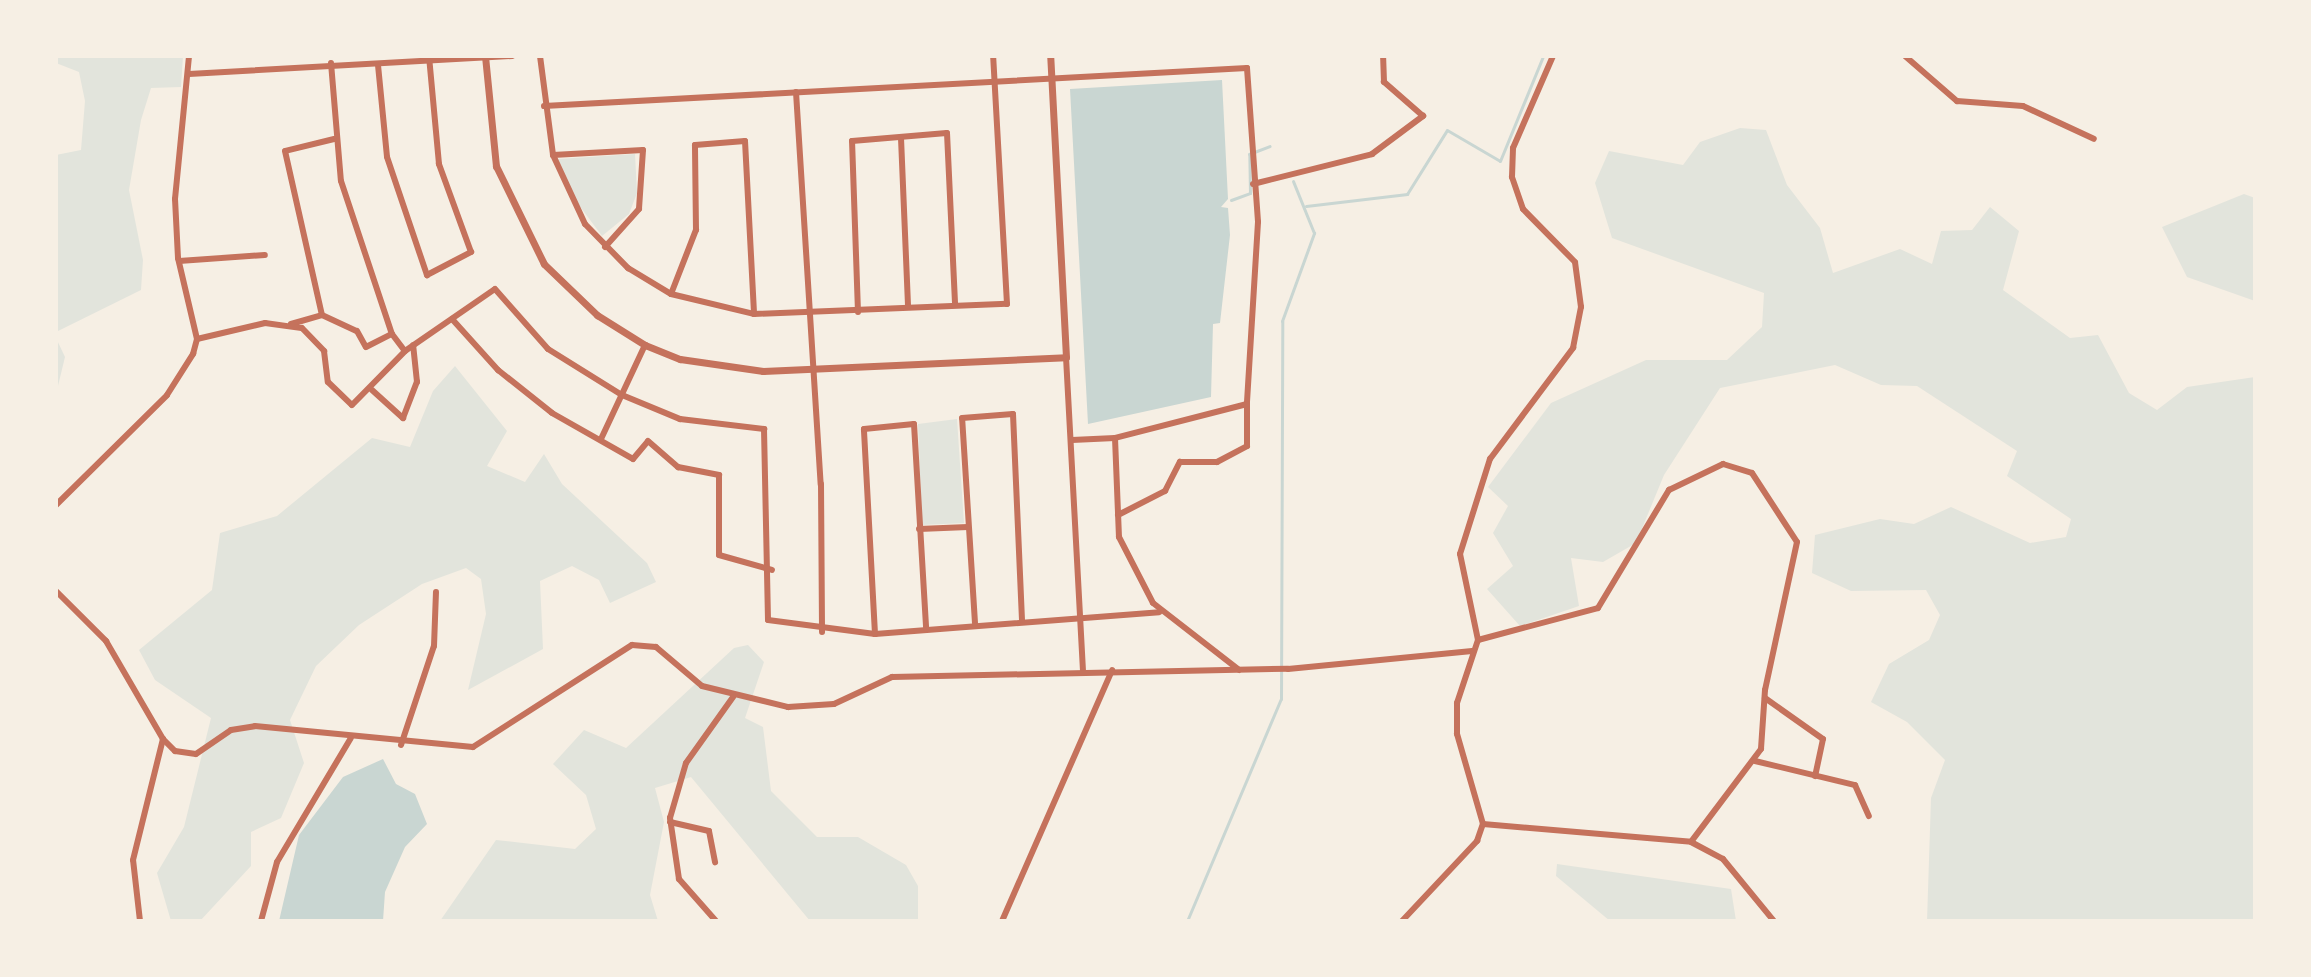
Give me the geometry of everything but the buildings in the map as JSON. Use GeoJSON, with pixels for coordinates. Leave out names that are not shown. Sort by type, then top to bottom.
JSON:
{"type":"FeatureCollection","features":[{"type":"Feature","properties":{"kind":"street"},"geometry":{"type":"LineString","coordinates":[[56,505],[167,395],[197,339],[179,261],[175,178],[189,56]]}},
{"type":"Feature","properties":{"kind":"street"},"geometry":{"type":"LineString","coordinates":[[189,74],[331,63],[378,65],[513,56]]}},
{"type":"Feature","properties":{"kind":"street"},"geometry":{"type":"LineString","coordinates":[[540,56],[544,106],[563,189],[605,247],[671,294],[754,314],[858,312],[955,303],[1007,304],[993,56]]}},
{"type":"Feature","properties":{"kind":"street"},"geometry":{"type":"LineString","coordinates":[[1050,56],[1083,619],[1083,670]]}},
{"type":"Feature","properties":{"kind":"street"},"geometry":{"type":"LineString","coordinates":[[1253,184],[1372,154],[1423,116],[1384,82],[1383,56]]}},
{"type":"Feature","properties":{"kind":"street"},"geometry":{"type":"LineString","coordinates":[[1402,921],[1477,841],[1483,824],[1457,734],[1472,651],[1478,640],[1460,554],[1490,459],[1573,348],[1581,307],[1575,262],[1523,209],[1512,177],[1513,148],[1553,56]]}},
{"type":"Feature","properties":{"kind":"street"},"geometry":{"type":"LineString","coordinates":[[1905,56],[1957,101],[2023,106],[2094,139]]}},
{"type":"Feature","properties":{"kind":"street"},"geometry":{"type":"LineString","coordinates":[[485,57],[496,166],[525,236],[568,291],[645,345],[731,369],[809,369],[1066,357]]}},
{"type":"Feature","properties":{"kind":"street"},"geometry":{"type":"LineString","coordinates":[[378,65],[387,157],[427,275],[471,252],[439,164],[429,60]]}},
{"type":"Feature","properties":{"kind":"street"},"geometry":{"type":"LineString","coordinates":[[331,63],[334,139],[351,221],[392,334],[405,351]]}},
{"type":"Feature","properties":{"kind":"street"},"geometry":{"type":"LineString","coordinates":[[544,106],[995,78],[1051,79],[1247,68],[1258,222],[1247,446],[1217,462],[1180,462],[1165,491],[1118,515]]}},
{"type":"Feature","properties":{"kind":"street"},"geometry":{"type":"LineString","coordinates":[[796,92],[809,369],[821,484],[822,632]]}},
{"type":"Feature","properties":{"kind":"street"},"geometry":{"type":"LineString","coordinates":[[858,312],[852,141],[947,133],[955,303]]}},
{"type":"Feature","properties":{"kind":"street"},"geometry":{"type":"LineString","coordinates":[[901,138],[908,306]]}},
{"type":"Feature","properties":{"kind":"street"},"geometry":{"type":"LineString","coordinates":[[322,315],[285,151],[334,139]]}},
{"type":"Feature","properties":{"kind":"street"},"geometry":{"type":"LineString","coordinates":[[671,294],[696,230],[695,145],[745,141],[754,314]]}},
{"type":"Feature","properties":{"kind":"street"},"geometry":{"type":"LineString","coordinates":[[553,155],[643,150],[639,209],[605,247]]}},
{"type":"Feature","properties":{"kind":"street"},"geometry":{"type":"LineString","coordinates":[[179,261],[265,255]]}},
{"type":"Feature","properties":{"kind":"street"},"geometry":{"type":"LineString","coordinates":[[291,324],[324,351],[340,400],[356,404],[405,351],[495,289],[548,349],[622,395],[680,419],[764,429],[772,570],[768,620],[822,632],[875,634],[975,623],[1083,619],[1159,612]]}},
{"type":"Feature","properties":{"kind":"street"},"geometry":{"type":"LineString","coordinates":[[197,339],[291,324],[322,315],[357,331],[366,347],[392,334]]}},
{"type":"Feature","properties":{"kind":"street"},"geometry":{"type":"LineString","coordinates":[[452,319],[525,393],[633,459],[648,441],[678,467],[719,475],[719,555],[772,570]]}},
{"type":"Feature","properties":{"kind":"street"},"geometry":{"type":"LineString","coordinates":[[372,390],[403,418],[417,382],[413,345]]}},
{"type":"Feature","properties":{"kind":"street"},"geometry":{"type":"LineString","coordinates":[[601,439],[645,345]]}},
{"type":"Feature","properties":{"kind":"street"},"geometry":{"type":"LineString","coordinates":[[1072,440],[1115,438],[1247,404]]}},
{"type":"Feature","properties":{"kind":"street"},"geometry":{"type":"LineString","coordinates":[[975,623],[962,418],[1013,414],[1022,620]]}},
{"type":"Feature","properties":{"kind":"street"},"geometry":{"type":"LineString","coordinates":[[875,634],[864,429],[914,424],[926,629]]}},
{"type":"Feature","properties":{"kind":"street"},"geometry":{"type":"LineString","coordinates":[[1115,438],[1119,537],[1159,612],[1239,670]]}},
{"type":"Feature","properties":{"kind":"street"},"geometry":{"type":"LineString","coordinates":[[1478,640],[1555,625],[1598,608],[1669,490],[1723,464],[1738,465],[1752,473],[1797,542],[1755,761],[1691,842]]}},
{"type":"Feature","properties":{"kind":"street"},"geometry":{"type":"LineString","coordinates":[[919,529],[968,527]]}},
{"type":"Feature","properties":{"kind":"street"},"geometry":{"type":"LineString","coordinates":[[56,591],[106,641],[163,739],[175,751],[196,754],[231,730],[255,726],[401,745],[473,747],[632,645],[656,647],[702,686],[733,697],[821,707],[892,677],[1083,670],[1239,670],[1472,651]]}},
{"type":"Feature","properties":{"kind":"street"},"geometry":{"type":"LineString","coordinates":[[401,745],[434,646],[436,592]]}},
{"type":"Feature","properties":{"kind":"street"},"geometry":{"type":"LineString","coordinates":[[1002,921],[1112,670]]}},
{"type":"Feature","properties":{"kind":"street"},"geometry":{"type":"LineString","coordinates":[[716,921],[679,879],[670,822],[673,788],[686,763],[733,697]]}},
{"type":"Feature","properties":{"kind":"street"},"geometry":{"type":"LineString","coordinates":[[1765,698],[1823,739],[1815,776]]}},
{"type":"Feature","properties":{"kind":"street"},"geometry":{"type":"LineString","coordinates":[[261,921],[277,862],[351,738]]}},
{"type":"Feature","properties":{"kind":"street"},"geometry":{"type":"LineString","coordinates":[[140,921],[133,860],[163,739]]}},
{"type":"Feature","properties":{"kind":"street"},"geometry":{"type":"LineString","coordinates":[[1755,761],[1855,785],[1869,816]]}},
{"type":"Feature","properties":{"kind":"street"},"geometry":{"type":"LineString","coordinates":[[670,822],[709,831],[715,862]]}},
{"type":"Feature","properties":{"kind":"street"},"geometry":{"type":"LineString","coordinates":[[1483,824],[1691,842],[1733,868],[1774,921]]}},
{"type":"Feature","properties":{"kind":"shaded area"},"geometry":{"type":"Polygon","coordinates":[[[56,56],[183,56],[181,87],[151,88],[141,120],[129,190],[143,260],[141,290],[56,332],[56,155],[81,150],[85,101],[79,72],[56,63],[56,56]]]}},
{"type":"Feature","properties":{"kind":"shaded area"},"geometry":{"type":"Polygon","coordinates":[[[1222,80],[1228,199],[1221,207],[1228,208],[1230,235],[1220,323],[1213,324],[1211,397],[1088,424],[1070,89],[1222,80]]]}},
{"type":"Feature","properties":{"kind":"shaded area"},"geometry":{"type":"Polygon","coordinates":[[[1740,128],[1766,130],[1787,185],[1820,228],[1833,273],[1900,249],[1932,264],[1941,231],[1972,230],[1990,207],[2019,231],[2003,290],[2070,338],[2098,335],[2129,393],[2157,410],[2187,387],[2255,377],[2255,921],[1927,921],[1931,798],[1945,760],[1907,722],[1871,702],[1889,664],[1929,640],[1940,615],[1926,590],[1851,591],[1812,573],[1815,535],[1880,519],[1914,524],[1951,507],[2030,543],[2066,537],[2071,519],[2007,476],[2017,451],[1917,386],[1881,385],[1835,365],[1720,388],[1664,475],[1636,543],[1603,562],[1571,558],[1579,606],[1520,626],[1487,589],[1513,566],[1493,533],[1508,506],[1488,487],[1551,403],[1646,360],[1727,360],[1762,327],[1764,293],[1612,238],[1595,183],[1609,151],[1683,165],[1700,142],[1740,128]]]}},
{"type":"Feature","properties":{"kind":"shaded area"},"geometry":{"type":"Polygon","coordinates":[[[635,154],[637,193],[629,214],[602,236],[573,197],[558,159],[635,154]]]}},
{"type":"Feature","properties":{"kind":"shaded area"},"geometry":{"type":"Polygon","coordinates":[[[2244,194],[2255,198],[2255,301],[2187,277],[2162,227],[2244,194]]]}},
{"type":"Feature","properties":{"kind":"shaded area"},"geometry":{"type":"Polygon","coordinates":[[[56,338],[65,357],[56,394],[56,338]]]}},
{"type":"Feature","properties":{"kind":"shaded area"},"geometry":{"type":"Polygon","coordinates":[[[455,366],[507,431],[487,466],[525,482],[544,454],[562,484],[647,563],[656,582],[610,603],[599,580],[572,566],[540,581],[543,649],[468,690],[486,614],[481,579],[466,568],[422,584],[359,625],[316,666],[290,720],[304,763],[281,818],[251,832],[251,866],[200,921],[171,921],[157,873],[184,827],[211,718],[155,680],[139,650],[212,590],[220,533],[277,516],[372,438],[410,447],[433,391],[455,366]]]}},
{"type":"Feature","properties":{"kind":"shaded area"},"geometry":{"type":"Polygon","coordinates":[[[957,419],[964,523],[922,525],[918,424],[957,419]]]}},
{"type":"Feature","properties":{"kind":"shaded area"},"geometry":{"type":"Polygon","coordinates":[[[748,645],[764,662],[745,718],[763,727],[771,791],[817,837],[858,837],[906,865],[918,886],[918,921],[810,921],[691,777],[655,788],[664,822],[650,895],[658,921],[440,921],[496,840],[575,849],[596,829],[586,795],[553,764],[584,730],[626,748],[734,648],[748,645]]]}},
{"type":"Feature","properties":{"kind":"shaded area"},"geometry":{"type":"Polygon","coordinates":[[[383,759],[396,784],[415,794],[427,824],[405,847],[385,892],[383,921],[279,921],[299,835],[343,777],[383,759]]]}},
{"type":"Feature","properties":{"kind":"shaded area"},"geometry":{"type":"Polygon","coordinates":[[[1557,864],[1731,889],[1736,921],[1610,921],[1556,876],[1557,864]]]}},
{"type":"Feature","properties":{"kind":"waterway"},"geometry":{"type":"LineString","coordinates":[[1306,206],[1407,194],[1447,130],[1500,161],[1543,56]]}},
{"type":"Feature","properties":{"kind":"waterway"},"geometry":{"type":"LineString","coordinates":[[1231,200],[1250,193],[1249,154],[1270,146]]}},
{"type":"Feature","properties":{"kind":"waterway"},"geometry":{"type":"LineString","coordinates":[[1187,921],[1281,699],[1282,321],[1314,233],[1293,181]]}}]}
